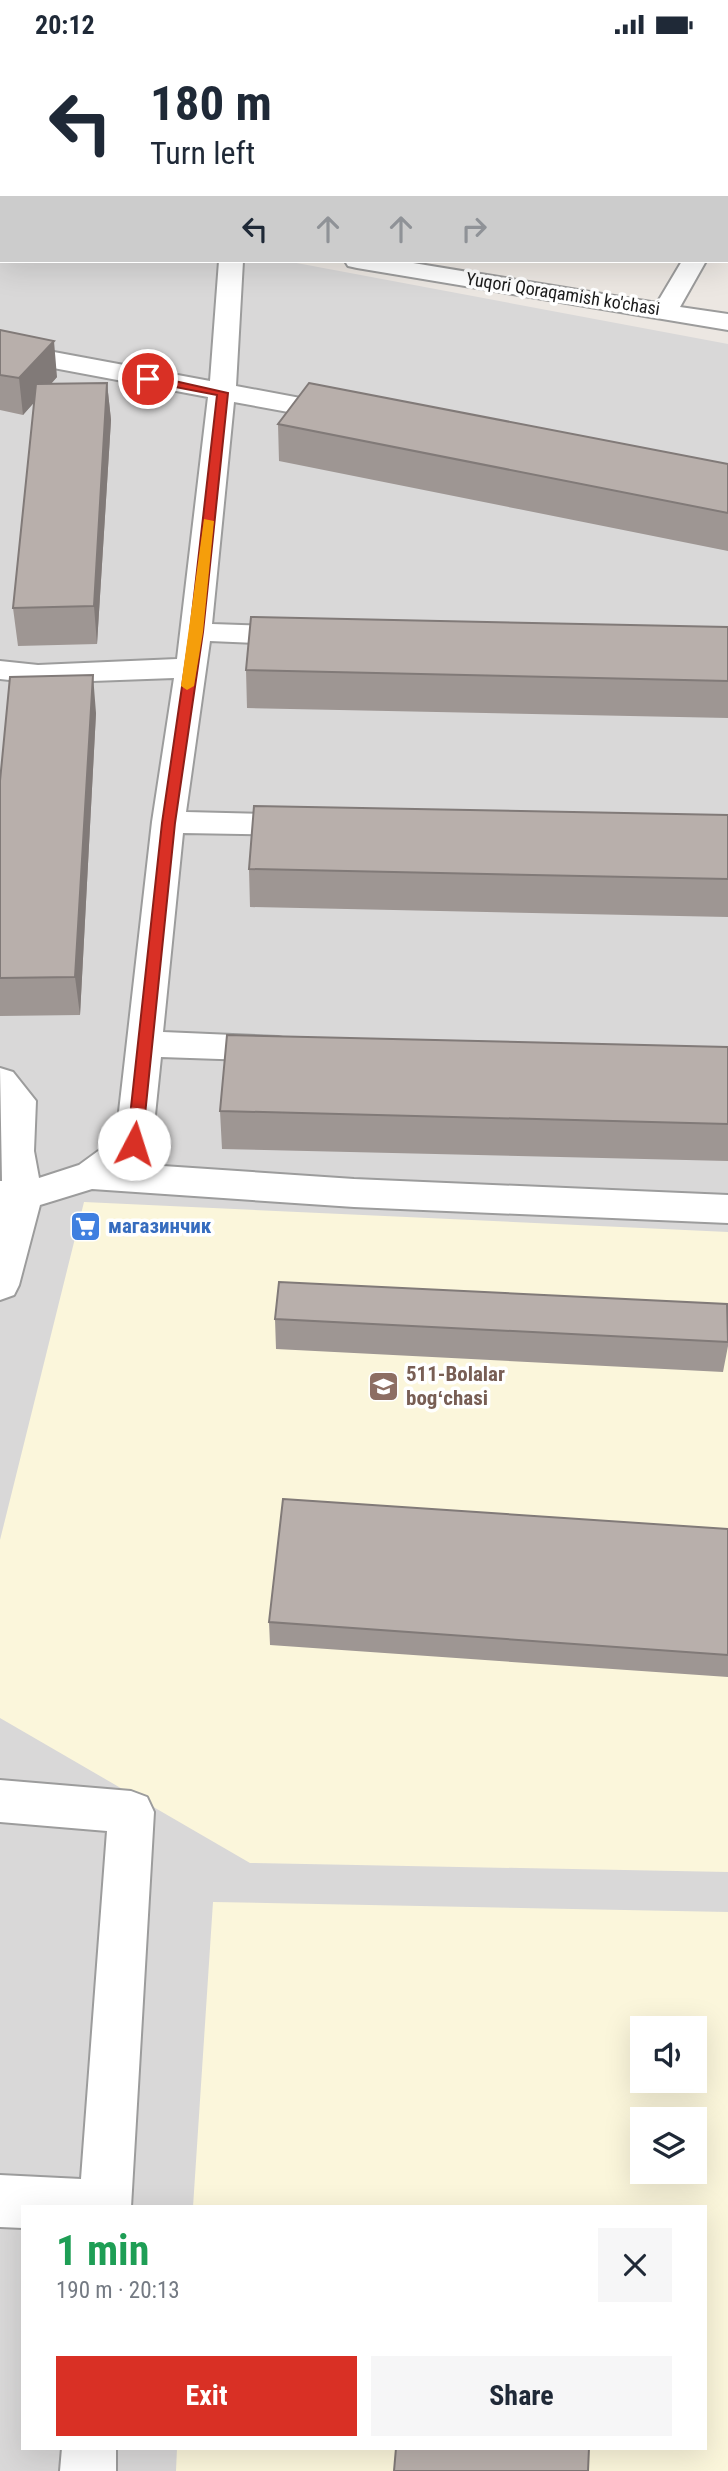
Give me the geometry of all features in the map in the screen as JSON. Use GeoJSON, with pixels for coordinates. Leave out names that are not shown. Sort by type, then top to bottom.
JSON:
{"type":"FeatureCollection","features":[{"type":"Feature","properties":{"kind":"street"},"geometry":{"type":"LineString","coordinates":[[92,1175],[134,1144],[168,823],[196,632],[222,393],[231,263]]}},
{"type":"Feature","properties":{"kind":"street","name":"Yuqori Qoraqamish ko'chasi"},"geometry":{"type":"LineString","coordinates":[[369,263],[728,322]]}},
{"type":"Feature","properties":{"kind":"street"},"geometry":{"type":"LineString","coordinates":[[665,311],[693,263]]}},
{"type":"Feature","properties":{"kind":"street"},"geometry":{"type":"LineString","coordinates":[[0,350],[373,419]]}},
{"type":"Feature","properties":{"kind":"street"},"geometry":{"type":"LineString","coordinates":[[196,632],[336,637]]}},
{"type":"Feature","properties":{"kind":"street"},"geometry":{"type":"LineString","coordinates":[[0,670],[38,674],[190,669]]}},
{"type":"Feature","properties":{"kind":"street"},"geometry":{"type":"LineString","coordinates":[[168,823],[336,825]]}},
{"type":"Feature","properties":{"kind":"street"},"geometry":{"type":"LineString","coordinates":[[144,1044],[311,1050]]}},
{"type":"Feature","properties":{"kind":"street"},"geometry":{"type":"LineString","coordinates":[[0,1081],[18,1101],[12,1195],[0,1285]]}},
{"type":"Feature","properties":{"kind":"street"},"geometry":{"type":"LineString","coordinates":[[12,1195],[92,1175],[354,1193],[728,1209]]}},
{"type":"Feature","properties":{"kind":"street"},"geometry":{"type":"LineString","coordinates":[[0,1801],[131,1812],[105,2205]]}},
{"type":"Feature","properties":{"kind":"street"},"geometry":{"type":"LineString","coordinates":[[0,2201],[84,2205]]}},
{"type":"Feature","properties":{"kind":"street"},"geometry":{"type":"LineString","coordinates":[[88,2471],[89,2450]]}},
{"type":"Feature","properties":{"kind":"shaded area"},"geometry":{"type":"Polygon","coordinates":[[[0,263],[297,263],[728,344],[728,2471],[0,2471],[0,263]]]}},
{"type":"Feature","properties":{"kind":"shaded area","name":"511-Bolalar bogʻchasi"},"geometry":{"type":"Polygon","coordinates":[[[84,1202],[728,1232],[728,1872],[250,1863],[0,1718],[0,1540],[84,1202]]]}},
{"type":"Feature","properties":{"kind":"shaded area"},"geometry":{"type":"Polygon","coordinates":[[[213,1902],[728,1912],[728,2471],[176,2471],[177,2450],[707,2450],[707,2205],[193,2205],[213,1902]]]}},
{"type":"Feature","properties":{"kind":"building"},"geometry":{"type":"Polygon","coordinates":[[[0,330],[54,341],[19,378],[0,375],[0,330]]]}},
{"type":"Feature","properties":{"kind":"building"},"geometry":{"type":"Polygon","coordinates":[[[107,383],[94,606],[13,608],[36,384],[107,383]]]}},
{"type":"Feature","properties":{"kind":"building"},"geometry":{"type":"Polygon","coordinates":[[[309,383],[728,464],[728,513],[278,424],[309,383]]]}},
{"type":"Feature","properties":{"kind":"building"},"geometry":{"type":"Polygon","coordinates":[[[251,617],[728,627],[728,681],[246,670],[251,617]]]}},
{"type":"Feature","properties":{"kind":"building"},"geometry":{"type":"Polygon","coordinates":[[[93,675],[75,977],[0,978],[0,781],[10,677],[93,675]]]}},
{"type":"Feature","properties":{"kind":"building"},"geometry":{"type":"Polygon","coordinates":[[[254,806],[728,815],[728,879],[249,869],[254,806]]]}},
{"type":"Feature","properties":{"kind":"building"},"geometry":{"type":"Polygon","coordinates":[[[227,1035],[728,1047],[728,1124],[220,1111],[227,1035]]]}},
{"type":"Feature","properties":{"kind":"building"},"geometry":{"type":"Polygon","coordinates":[[[279,1282],[727,1304],[728,1342],[275,1319],[279,1282]]]}},
{"type":"Feature","properties":{"kind":"building"},"geometry":{"type":"Polygon","coordinates":[[[283,1499],[728,1529],[728,1655],[269,1622],[283,1499]]]}},
{"type":"Feature","properties":{"kind":"building"},"geometry":{"type":"Polygon","coordinates":[[[396,2450],[589,2450],[588,2471],[394,2471],[396,2450]]]}},
{"type":"Feature","properties":{"kind":"slow traffic"},"geometry":{"type":"LineString","coordinates":[[187,686],[196,632],[208,521]]}},
{"type":"Feature","properties":{"kind":"place","name":"магазинчик"},"geometry":{"type":"Point","coordinates":[85,1226]}},
{"type":"Feature","properties":{"kind":"place","name":"511-Bolalar bogʻchasi"},"geometry":{"type":"Point","coordinates":[383,1386]}},
{"type":"Feature","properties":{"kind":"route"},"geometry":{"type":"LineString","coordinates":[[134,1144],[168,823],[196,632],[222,393],[148,379]]}}]}
